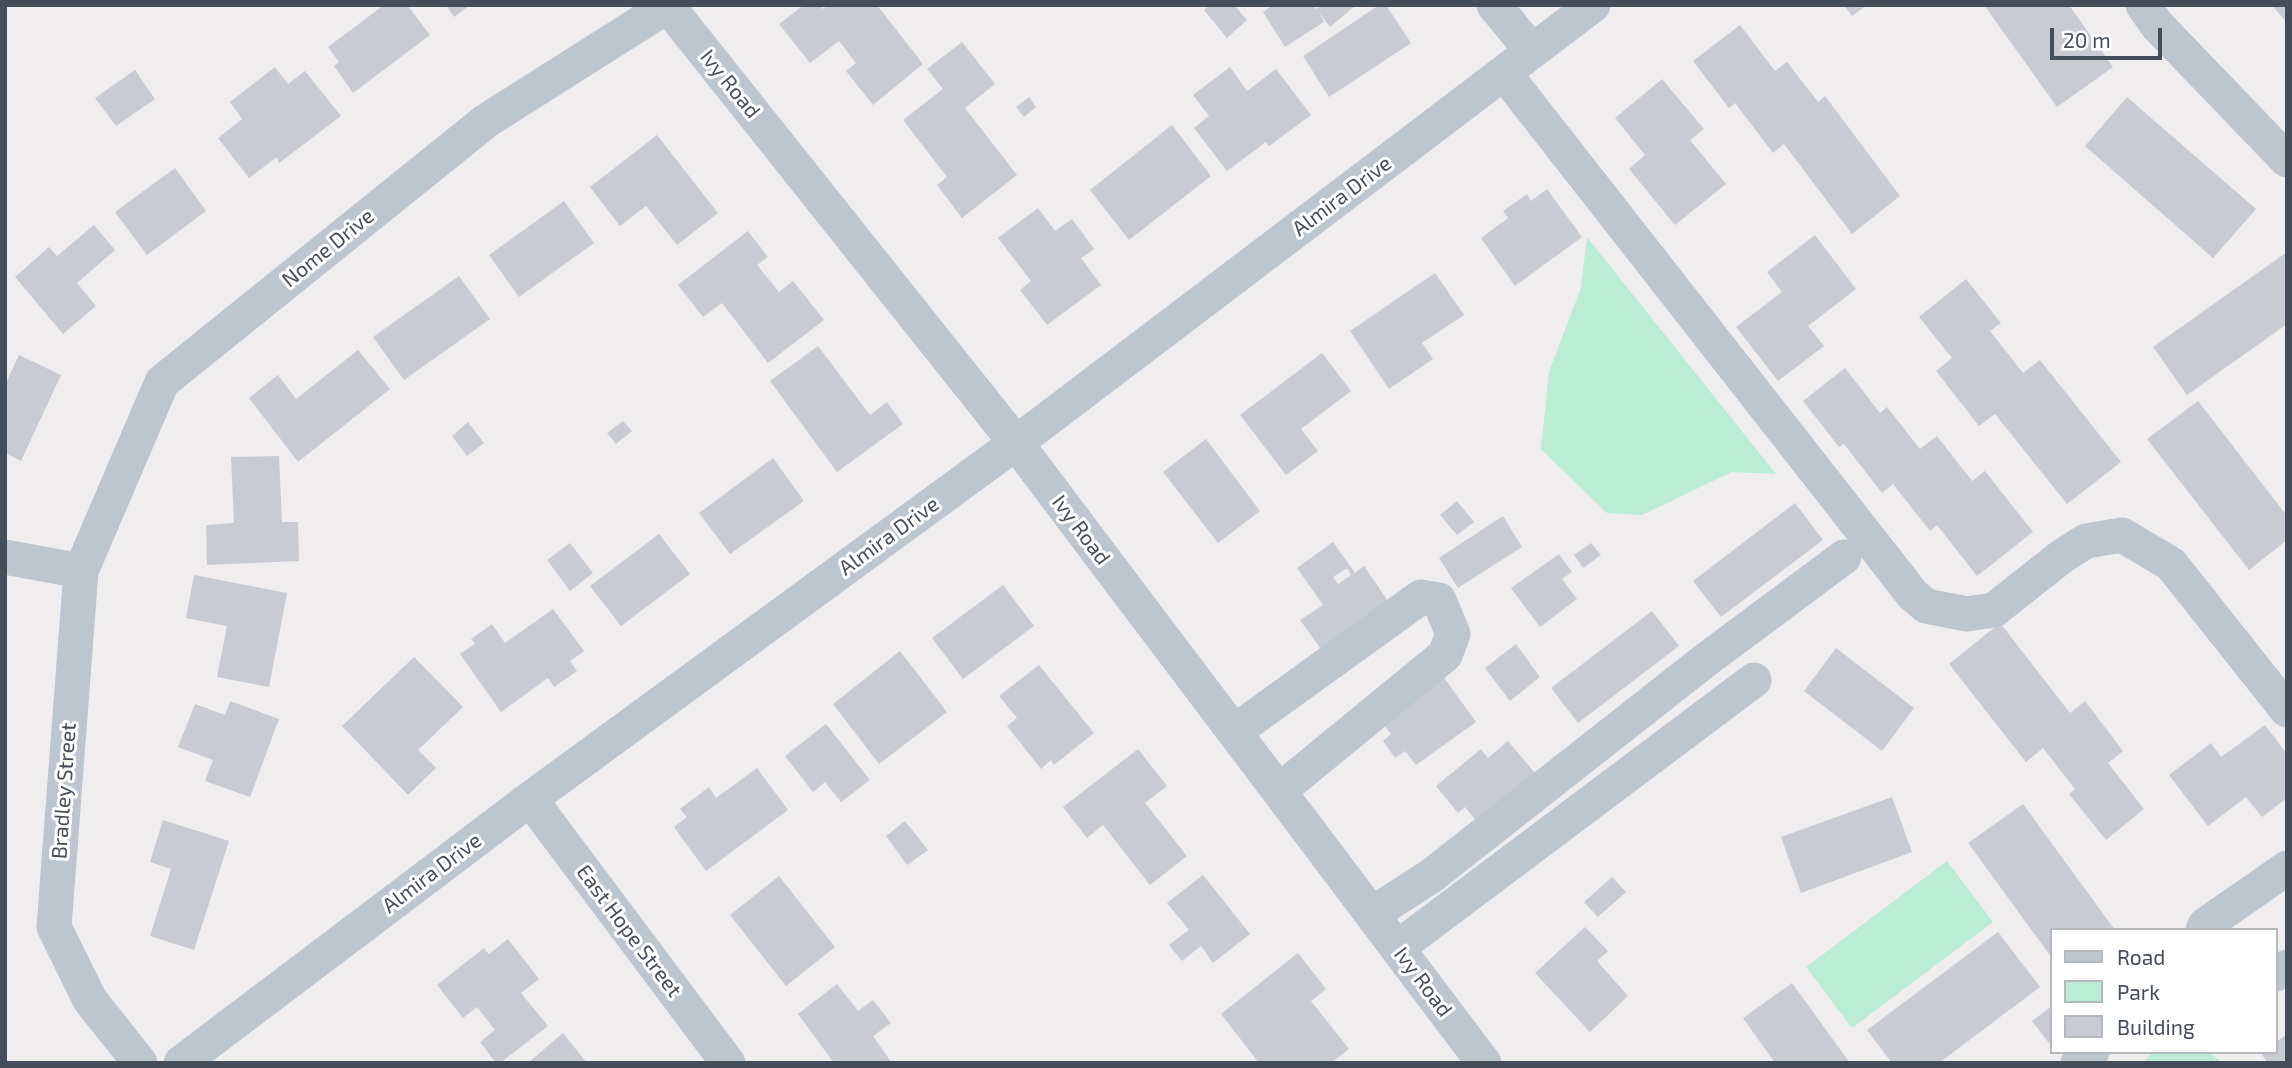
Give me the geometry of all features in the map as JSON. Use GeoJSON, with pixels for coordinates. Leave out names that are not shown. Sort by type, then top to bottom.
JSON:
{"type":"FeatureCollection","features":[{"type":"Feature","properties":{"kind":"street"},"geometry":{"type":"LineString","coordinates":[[1494,5],[1532,51]]}},
{"type":"Feature","properties":{"kind":"street","name":"Almira Drive"},"geometry":{"type":"LineString","coordinates":[[181,1063],[530,799],[1016,443],[1593,5]]}},
{"type":"Feature","properties":{"kind":"street"},"geometry":{"type":"LineString","coordinates":[[2143,5],[2157,25],[2287,160]]}},
{"type":"Feature","properties":{"kind":"street","name":"Ivy Road"},"geometry":{"type":"LineString","coordinates":[[668,6],[1016,443],[1484,1063]]}},
{"type":"Feature","properties":{"kind":"street","name":"Nome Drive"},"geometry":{"type":"LineString","coordinates":[[81,571],[162,382],[486,121],[668,6]]}},
{"type":"Feature","properties":{"kind":"street"},"geometry":{"type":"LineString","coordinates":[[1504,73],[1913,595],[1926,606],[1967,614],[1994,610],[2061,557],[2086,541],[2122,536],[2171,564],[2287,710]]}},
{"type":"Feature","properties":{"kind":"street"},"geometry":{"type":"LineString","coordinates":[[5,557],[81,571]]}},
{"type":"Feature","properties":{"kind":"street"},"geometry":{"type":"LineString","coordinates":[[1372,914],[1432,876],[1707,659],[1844,557]]}},
{"type":"Feature","properties":{"kind":"street","name":"Bradley Street"},"geometry":{"type":"LineString","coordinates":[[81,571],[54,927],[90,1000],[140,1063]]}},
{"type":"Feature","properties":{"kind":"street"},"geometry":{"type":"LineString","coordinates":[[1234,732],[1421,597],[1439,600],[1452,635],[1445,654],[1279,791]]}},
{"type":"Feature","properties":{"kind":"street"},"geometry":{"type":"LineString","coordinates":[[1397,948],[1754,681]]}},
{"type":"Feature","properties":{"kind":"street","name":"East Hope Street"},"geometry":{"type":"LineString","coordinates":[[530,799],[728,1063]]}},
{"type":"Feature","properties":{"kind":"street"},"geometry":{"type":"LineString","coordinates":[[2204,928],[2287,869]]}},
{"type":"Feature","properties":{"kind":"green space"},"geometry":{"type":"Polygon","coordinates":[[[1587,237],[1776,474],[1732,472],[1642,515],[1607,513],[1541,449],[1549,372],[1581,288],[1587,237]]]}},
{"type":"Feature","properties":{"kind":"green space"},"geometry":{"type":"Polygon","coordinates":[[[1947,861],[1993,922],[1852,1028],[1806,967],[1947,861]]]}},
{"type":"Feature","properties":{"kind":"green space"},"geometry":{"type":"Polygon","coordinates":[[[2152,1054],[2212,1054],[2223,1063],[2142,1063],[2152,1054]]]}},
{"type":"Feature","properties":{"kind":"building"},"geometry":{"type":"Polygon","coordinates":[[[384,5],[407,5],[430,35],[353,93],[334,66],[339,62],[328,47],[384,5]]]}},
{"type":"Feature","properties":{"kind":"building"},"geometry":{"type":"Polygon","coordinates":[[[446,5],[470,5],[454,17],[446,5]]]}},
{"type":"Feature","properties":{"kind":"building"},"geometry":{"type":"Polygon","coordinates":[[[804,5],[820,5],[823,9],[828,5],[877,5],[923,64],[873,105],[846,71],[856,63],[839,41],[810,63],[779,24],[804,5]]]}},
{"type":"Feature","properties":{"kind":"building"},"geometry":{"type":"Polygon","coordinates":[[[1210,5],[1234,5],[1247,20],[1227,38],[1204,10],[1210,5]]]}},
{"type":"Feature","properties":{"kind":"building"},"geometry":{"type":"Polygon","coordinates":[[[1273,5],[1313,5],[1316,9],[1322,5],[1356,5],[1330,27],[1319,13],[1324,22],[1285,47],[1263,12],[1273,5]]]}},
{"type":"Feature","properties":{"kind":"building"},"geometry":{"type":"Polygon","coordinates":[[[1379,5],[1386,5],[1411,43],[1329,97],[1303,56],[1379,5]]]}},
{"type":"Feature","properties":{"kind":"building"},"geometry":{"type":"Polygon","coordinates":[[[1844,5],[1867,5],[1852,16],[1844,5]]]}},
{"type":"Feature","properties":{"kind":"building"},"geometry":{"type":"Polygon","coordinates":[[[1984,5],[2069,5],[2113,67],[2057,107],[1984,5]]]}},
{"type":"Feature","properties":{"kind":"building"},"geometry":{"type":"Polygon","coordinates":[[[2272,5],[2287,5],[2287,23],[2272,5]]]}},
{"type":"Feature","properties":{"kind":"building"},"geometry":{"type":"Polygon","coordinates":[[[1740,25],[1775,71],[1787,62],[1818,102],[1825,96],[1900,196],[1852,234],[1784,144],[1773,153],[1735,103],[1729,108],[1693,61],[1740,25]]]}},
{"type":"Feature","properties":{"kind":"building"},"geometry":{"type":"Polygon","coordinates":[[[962,42],[995,84],[965,108],[1017,175],[962,218],[937,185],[947,177],[903,120],[943,89],[927,69],[962,42]]]}},
{"type":"Feature","properties":{"kind":"building"},"geometry":{"type":"Polygon","coordinates":[[[275,67],[288,84],[305,71],[341,116],[279,163],[277,157],[249,178],[218,138],[242,119],[230,102],[275,67]]]}},
{"type":"Feature","properties":{"kind":"building"},"geometry":{"type":"Polygon","coordinates":[[[1230,67],[1247,91],[1276,69],[1311,115],[1269,146],[1266,142],[1227,171],[1194,128],[1209,116],[1193,95],[1230,67]]]}},
{"type":"Feature","properties":{"kind":"building"},"geometry":{"type":"Polygon","coordinates":[[[135,70],[155,99],[116,126],[95,98],[135,70]]]}},
{"type":"Feature","properties":{"kind":"building"},"geometry":{"type":"Polygon","coordinates":[[[1662,79],[1704,129],[1690,140],[1726,184],[1675,225],[1629,169],[1645,155],[1615,118],[1662,79]]]}},
{"type":"Feature","properties":{"kind":"building"},"geometry":{"type":"Polygon","coordinates":[[[1029,97],[1036,107],[1024,117],[1016,107],[1029,97]]]}},
{"type":"Feature","properties":{"kind":"building"},"geometry":{"type":"Polygon","coordinates":[[[2127,97],[2256,209],[2213,258],[2085,146],[2127,97]]]}},
{"type":"Feature","properties":{"kind":"building"},"geometry":{"type":"Polygon","coordinates":[[[1172,125],[1211,176],[1129,240],[1090,190],[1172,125]]]}},
{"type":"Feature","properties":{"kind":"building"},"geometry":{"type":"Polygon","coordinates":[[[657,135],[718,213],[677,245],[646,206],[620,226],[590,187],[657,135]]]}},
{"type":"Feature","properties":{"kind":"building"},"geometry":{"type":"Polygon","coordinates":[[[175,168],[206,211],[147,255],[115,212],[175,168]]]}},
{"type":"Feature","properties":{"kind":"building"},"geometry":{"type":"Polygon","coordinates":[[[1547,189],[1582,237],[1515,286],[1481,238],[1508,218],[1503,211],[1527,194],[1531,201],[1547,189]]]}},
{"type":"Feature","properties":{"kind":"building"},"geometry":{"type":"Polygon","coordinates":[[[564,201],[594,243],[519,297],[489,255],[564,201]]]}},
{"type":"Feature","properties":{"kind":"building"},"geometry":{"type":"Polygon","coordinates":[[[1038,208],[1055,231],[1072,219],[1094,249],[1081,258],[1101,285],[1047,325],[1020,290],[1031,281],[998,238],[1038,208]]]}},
{"type":"Feature","properties":{"kind":"building"},"geometry":{"type":"Polygon","coordinates":[[[94,225],[115,250],[77,283],[96,306],[63,334],[15,277],[49,247],[57,256],[94,225]]]}},
{"type":"Feature","properties":{"kind":"building"},"geometry":{"type":"Polygon","coordinates":[[[748,231],[768,257],[757,265],[779,292],[793,281],[824,320],[768,363],[722,303],[703,317],[678,285],[748,231]]]}},
{"type":"Feature","properties":{"kind":"building"},"geometry":{"type":"Polygon","coordinates":[[[1815,235],[1856,289],[1808,326],[1824,346],[1778,381],[1736,327],[1782,292],[1767,272],[1815,235]]]}},
{"type":"Feature","properties":{"kind":"building"},"geometry":{"type":"Polygon","coordinates":[[[2287,252],[2287,324],[2187,395],[2153,347],[2287,252]]]}},
{"type":"Feature","properties":{"kind":"building"},"geometry":{"type":"Polygon","coordinates":[[[1435,273],[1464,315],[1422,343],[1433,359],[1389,389],[1350,331],[1435,273]]]}},
{"type":"Feature","properties":{"kind":"building"},"geometry":{"type":"Polygon","coordinates":[[[459,276],[490,319],[404,380],[373,337],[459,276]]]}},
{"type":"Feature","properties":{"kind":"building"},"geometry":{"type":"Polygon","coordinates":[[[1966,279],[2001,323],[1990,331],[2023,373],[2040,360],[2121,462],[2067,504],[1995,414],[1979,426],[1936,371],[1952,358],[1919,317],[1966,279]]]}},
{"type":"Feature","properties":{"kind":"building"},"geometry":{"type":"Polygon","coordinates":[[[818,346],[870,415],[887,402],[903,424],[837,472],[770,381],[818,346]]]}},
{"type":"Feature","properties":{"kind":"building"},"geometry":{"type":"Polygon","coordinates":[[[358,350],[390,389],[298,462],[249,398],[278,375],[296,399],[358,350]]]}},
{"type":"Feature","properties":{"kind":"building"},"geometry":{"type":"Polygon","coordinates":[[[1322,353],[1351,391],[1301,429],[1318,451],[1286,475],[1240,415],[1322,353]]]}},
{"type":"Feature","properties":{"kind":"building"},"geometry":{"type":"Polygon","coordinates":[[[19,355],[61,375],[21,461],[5,453],[5,385],[19,355]]]}},
{"type":"Feature","properties":{"kind":"building"},"geometry":{"type":"Polygon","coordinates":[[[1845,368],[1880,413],[1887,407],[1920,449],[1937,436],[1972,481],[1985,471],[2033,532],[1977,576],[1937,525],[1930,531],[1893,484],[1882,493],[1844,444],[1839,447],[1803,401],[1845,368]]]}},
{"type":"Feature","properties":{"kind":"building"},"geometry":{"type":"Polygon","coordinates":[[[2198,401],[2287,516],[2287,540],[2249,570],[2147,439],[2198,401]]]}},
{"type":"Feature","properties":{"kind":"building"},"geometry":{"type":"Polygon","coordinates":[[[623,421],[632,431],[616,444],[607,433],[623,421]]]}},
{"type":"Feature","properties":{"kind":"building"},"geometry":{"type":"Polygon","coordinates":[[[468,422],[484,443],[467,456],[452,436],[468,422]]]}},
{"type":"Feature","properties":{"kind":"building"},"geometry":{"type":"Polygon","coordinates":[[[1206,439],[1260,511],[1218,543],[1163,472],[1206,439]]]}},
{"type":"Feature","properties":{"kind":"building"},"geometry":{"type":"Polygon","coordinates":[[[279,456],[282,522],[298,522],[299,561],[207,565],[206,525],[234,523],[231,457],[279,456]]]}},
{"type":"Feature","properties":{"kind":"building"},"geometry":{"type":"Polygon","coordinates":[[[773,458],[804,501],[730,554],[699,513],[773,458]]]}},
{"type":"Feature","properties":{"kind":"building"},"geometry":{"type":"Polygon","coordinates":[[[1457,501],[1474,522],[1457,535],[1440,515],[1457,501]]]}},
{"type":"Feature","properties":{"kind":"building"},"geometry":{"type":"Polygon","coordinates":[[[1795,503],[1823,540],[1721,617],[1693,581],[1795,503]]]}},
{"type":"Feature","properties":{"kind":"building"},"geometry":{"type":"Polygon","coordinates":[[[1503,516],[1522,547],[1458,588],[1439,558],[1503,516]]]}},
{"type":"Feature","properties":{"kind":"building"},"geometry":{"type":"Polygon","coordinates":[[[659,534],[690,574],[621,626],[590,586],[659,534]]]}},
{"type":"Feature","properties":{"kind":"building"},"geometry":{"type":"Polygon","coordinates":[[[1333,542],[1355,573],[1364,566],[1388,601],[1321,649],[1300,620],[1323,605],[1297,568],[1333,542]],[[1347,568],[1333,577],[1338,584],[1351,575],[1347,568]]]}},
{"type":"Feature","properties":{"kind":"building"},"geometry":{"type":"Polygon","coordinates":[[[570,543],[593,573],[570,591],[547,560],[570,543]]]}},
{"type":"Feature","properties":{"kind":"building"},"geometry":{"type":"Polygon","coordinates":[[[1591,543],[1601,555],[1583,568],[1574,555],[1591,543]]]}},
{"type":"Feature","properties":{"kind":"building"},"geometry":{"type":"Polygon","coordinates":[[[1559,554],[1572,572],[1562,579],[1577,599],[1540,627],[1511,588],[1559,554]]]}},
{"type":"Feature","properties":{"kind":"building"},"geometry":{"type":"Polygon","coordinates":[[[194,575],[287,593],[269,687],[217,677],[227,626],[186,618],[194,575]]]}},
{"type":"Feature","properties":{"kind":"building"},"geometry":{"type":"Polygon","coordinates":[[[1003,585],[1034,626],[963,679],[932,638],[1003,585]]]}},
{"type":"Feature","properties":{"kind":"building"},"geometry":{"type":"Polygon","coordinates":[[[553,609],[584,651],[570,661],[577,671],[554,687],[548,678],[501,712],[460,654],[475,644],[471,639],[492,624],[505,643],[553,609]]]}},
{"type":"Feature","properties":{"kind":"building"},"geometry":{"type":"Polygon","coordinates":[[[1652,611],[1679,646],[1578,723],[1551,688],[1652,611]]]}},
{"type":"Feature","properties":{"kind":"building"},"geometry":{"type":"Polygon","coordinates":[[[2000,623],[2070,713],[2085,701],[2123,751],[2108,763],[2144,809],[2106,840],[2069,794],[2075,789],[2043,748],[2026,762],[1949,664],[2000,623]]]}},
{"type":"Feature","properties":{"kind":"building"},"geometry":{"type":"Polygon","coordinates":[[[1516,644],[1540,677],[1510,701],[1485,668],[1516,644]]]}},
{"type":"Feature","properties":{"kind":"building"},"geometry":{"type":"Polygon","coordinates":[[[1836,648],[1914,708],[1882,751],[1804,691],[1836,648]]]}},
{"type":"Feature","properties":{"kind":"building"},"geometry":{"type":"Polygon","coordinates":[[[900,651],[947,712],[879,764],[833,704],[900,651]]]}},
{"type":"Feature","properties":{"kind":"building"},"geometry":{"type":"Polygon","coordinates":[[[414,657],[463,707],[418,750],[436,768],[408,795],[342,726],[414,657]]]}},
{"type":"Feature","properties":{"kind":"building"},"geometry":{"type":"Polygon","coordinates":[[[1039,665],[1094,733],[1054,765],[1051,760],[1041,769],[1007,726],[1017,718],[999,696],[1039,665]]]}},
{"type":"Feature","properties":{"kind":"building"},"geometry":{"type":"Polygon","coordinates":[[[1440,672],[1476,722],[1416,765],[1405,751],[1395,758],[1383,741],[1391,734],[1378,717],[1440,672]]]}},
{"type":"Feature","properties":{"kind":"building"},"geometry":{"type":"Polygon","coordinates":[[[230,701],[279,719],[250,797],[205,781],[213,760],[178,747],[195,704],[225,715],[230,701]]]}},
{"type":"Feature","properties":{"kind":"building"},"geometry":{"type":"Polygon","coordinates":[[[826,724],[870,780],[841,802],[825,782],[813,792],[785,756],[826,724]]]}},
{"type":"Feature","properties":{"kind":"building"},"geometry":{"type":"Polygon","coordinates":[[[2265,725],[2287,754],[2287,798],[2262,817],[2246,797],[2208,826],[2169,775],[2211,743],[2221,757],[2265,725]]]}},
{"type":"Feature","properties":{"kind":"building"},"geometry":{"type":"Polygon","coordinates":[[[1508,741],[1540,779],[1481,827],[1465,807],[1458,813],[1436,786],[1481,749],[1488,758],[1508,741]]]}},
{"type":"Feature","properties":{"kind":"building"},"geometry":{"type":"Polygon","coordinates":[[[1138,749],[1167,786],[1145,803],[1187,856],[1150,885],[1103,825],[1087,838],[1063,807],[1138,749]]]}},
{"type":"Feature","properties":{"kind":"building"},"geometry":{"type":"Polygon","coordinates":[[[757,768],[788,810],[706,871],[674,827],[687,817],[680,809],[709,787],[716,798],[757,768]]]}},
{"type":"Feature","properties":{"kind":"building"},"geometry":{"type":"Polygon","coordinates":[[[1892,797],[1912,852],[1801,893],[1781,837],[1892,797]]]}},
{"type":"Feature","properties":{"kind":"building"},"geometry":{"type":"Polygon","coordinates":[[[2023,804],[2114,928],[2050,928],[2050,955],[1968,843],[2023,804]]]}},
{"type":"Feature","properties":{"kind":"building"},"geometry":{"type":"Polygon","coordinates":[[[163,820],[229,841],[194,950],[150,936],[171,869],[150,862],[163,820]]]}},
{"type":"Feature","properties":{"kind":"building"},"geometry":{"type":"Polygon","coordinates":[[[905,821],[928,850],[907,865],[886,836],[905,821]]]}},
{"type":"Feature","properties":{"kind":"building"},"geometry":{"type":"Polygon","coordinates":[[[1203,875],[1250,934],[1213,963],[1201,946],[1182,961],[1169,945],[1189,930],[1167,903],[1203,875]]]}},
{"type":"Feature","properties":{"kind":"building"},"geometry":{"type":"Polygon","coordinates":[[[779,876],[835,947],[786,986],[730,915],[779,876]]]}},
{"type":"Feature","properties":{"kind":"building"},"geometry":{"type":"Polygon","coordinates":[[[1612,877],[1626,892],[1598,917],[1584,902],[1612,877]]]}},
{"type":"Feature","properties":{"kind":"building"},"geometry":{"type":"Polygon","coordinates":[[[1585,927],[1608,951],[1597,961],[1628,996],[1590,1032],[1535,973],[1585,927]]]}},
{"type":"Feature","properties":{"kind":"building"},"geometry":{"type":"Polygon","coordinates":[[[1998,932],[2040,987],[1939,1063],[1892,1063],[1867,1030],[1998,932]]]}},
{"type":"Feature","properties":{"kind":"building"},"geometry":{"type":"Polygon","coordinates":[[[508,939],[539,979],[521,993],[548,1026],[500,1063],[496,1063],[480,1042],[495,1030],[477,1007],[463,1018],[437,985],[484,948],[489,954],[508,939]]]}},
{"type":"Feature","properties":{"kind":"building"},"geometry":{"type":"Polygon","coordinates":[[[1298,953],[1326,989],[1311,1001],[1349,1049],[1331,1063],[1259,1063],[1221,1014],[1298,953]]]}},
{"type":"Feature","properties":{"kind":"building"},"geometry":{"type":"Polygon","coordinates":[[[1792,983],[1850,1063],[1775,1063],[1743,1018],[1792,983]]]}},
{"type":"Feature","properties":{"kind":"building"},"geometry":{"type":"Polygon","coordinates":[[[837,984],[858,1011],[873,1000],[891,1023],[873,1036],[892,1063],[834,1063],[798,1014],[837,984]]]}},
{"type":"Feature","properties":{"kind":"building"},"geometry":{"type":"Polygon","coordinates":[[[2050,1008],[2050,1042],[2049,1043],[2032,1021],[2050,1008]]]}},
{"type":"Feature","properties":{"kind":"building"},"geometry":{"type":"Polygon","coordinates":[[[563,1033],[587,1063],[528,1063],[563,1033]]]}},
{"type":"Feature","properties":{"kind":"building"},"geometry":{"type":"Polygon","coordinates":[[[2287,1034],[2287,1063],[2268,1063],[2261,1054],[2278,1054],[2278,1041],[2287,1034]]]}}]}
